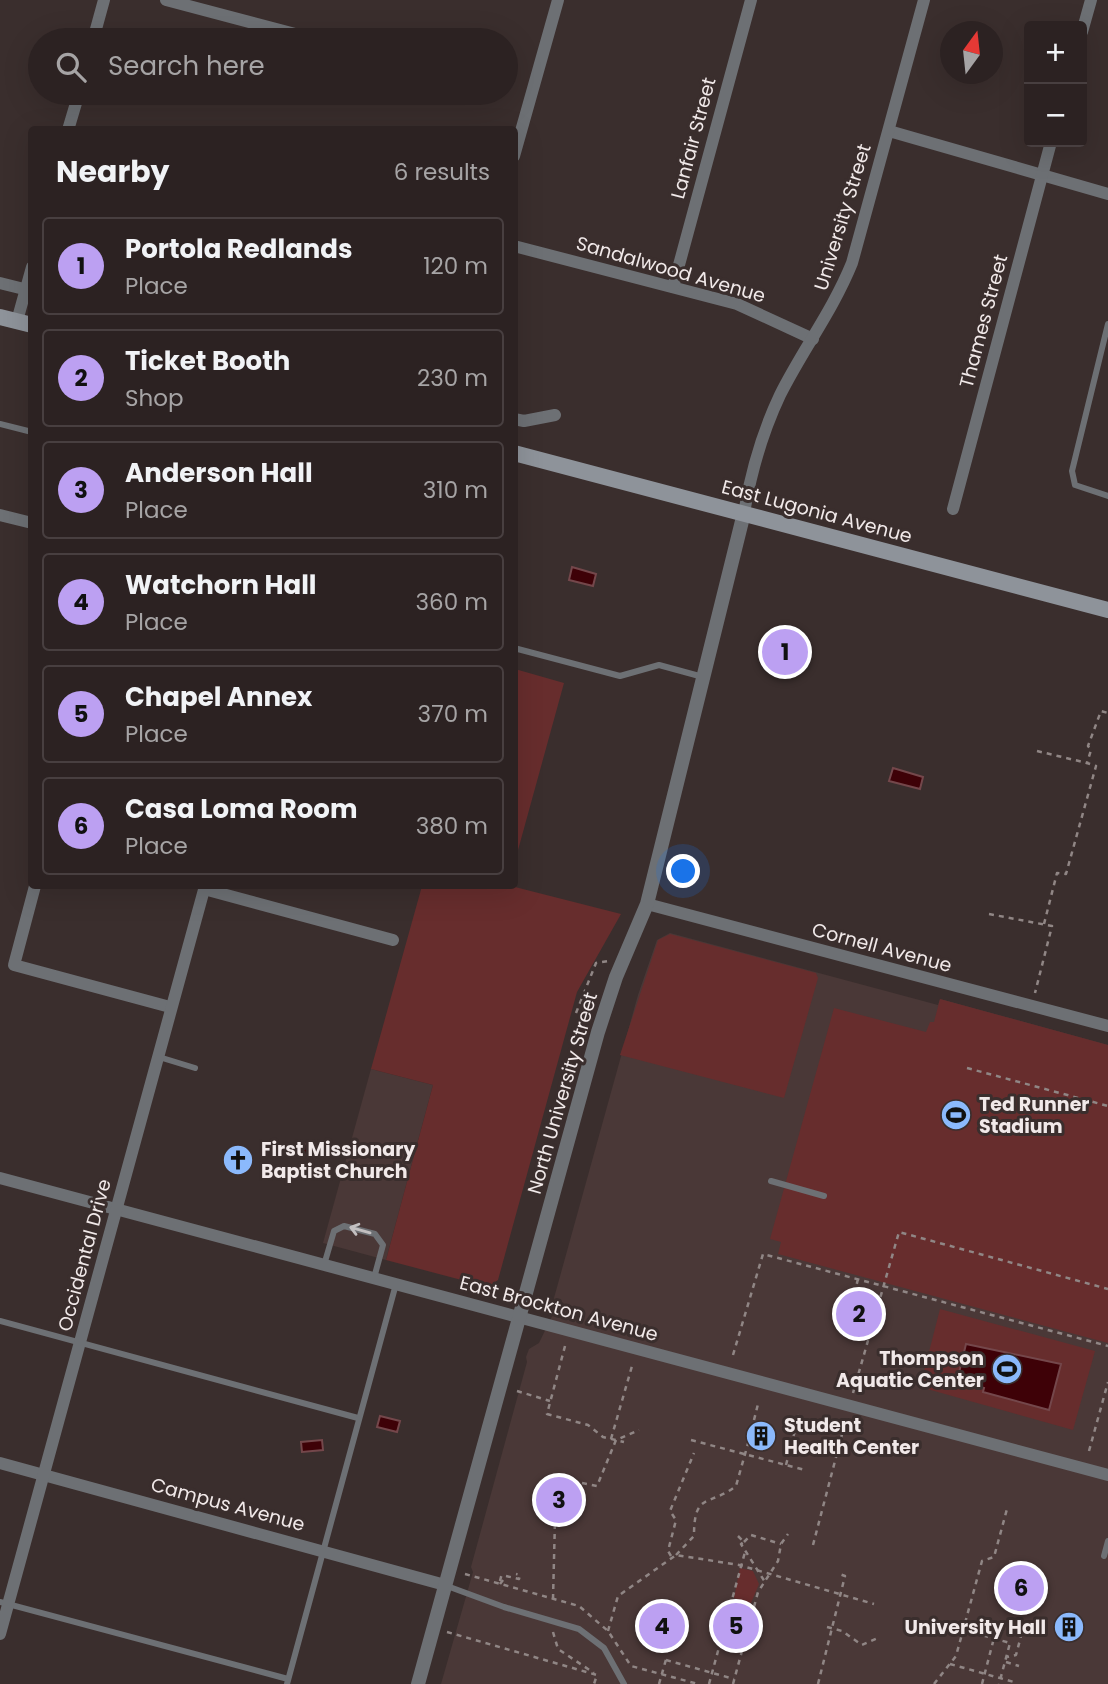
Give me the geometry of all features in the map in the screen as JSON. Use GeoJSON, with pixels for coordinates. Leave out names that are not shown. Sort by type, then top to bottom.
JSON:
{"type":"FeatureCollection","features":[{"type":"Feature","properties":{"kind":"main road"},"geometry":{"type":"LineString","coordinates":[[0,317],[24,323]]}},
{"type":"Feature","properties":{"kind":"main road","name":"East Lugonia Avenue"},"geometry":{"type":"LineString","coordinates":[[518,454],[1108,610]]}},
{"type":"Feature","properties":{"kind":"street"},"geometry":{"type":"LineString","coordinates":[[96,28],[104,0]]}},
{"type":"Feature","properties":{"kind":"street"},"geometry":{"type":"LineString","coordinates":[[166,0],[272,28]]}},
{"type":"Feature","properties":{"kind":"street"},"geometry":{"type":"LineString","coordinates":[[518,142],[558,0]]}},
{"type":"Feature","properties":{"kind":"street","name":"Lanfair Street"},"geometry":{"type":"LineString","coordinates":[[673,287],[751,0]]}},
{"type":"Feature","properties":{"kind":"street","name":"University Street"},"geometry":{"type":"LineString","coordinates":[[744,513],[756,456],[771,415],[836,303],[852,263],[924,0]]}},
{"type":"Feature","properties":{"kind":"street"},"geometry":{"type":"LineString","coordinates":[[1085,21],[1091,0]]}},
{"type":"Feature","properties":{"kind":"street"},"geometry":{"type":"LineString","coordinates":[[69,126],[75,105]]}},
{"type":"Feature","properties":{"kind":"street"},"geometry":{"type":"LineString","coordinates":[[889,131],[1108,194]]}},
{"type":"Feature","properties":{"kind":"street","name":"Thames Street"},"geometry":{"type":"LineString","coordinates":[[953,509],[1050,147]]}},
{"type":"Feature","properties":{"kind":"street","name":"Sandalwood Avenue"},"geometry":{"type":"LineString","coordinates":[[518,247],[761,313],[813,339]]}},
{"type":"Feature","properties":{"kind":"street"},"geometry":{"type":"LineString","coordinates":[[0,283],[28,290]]}},
{"type":"Feature","properties":{"kind":"street"},"geometry":{"type":"LineString","coordinates":[[24,323],[28,297]]}},
{"type":"Feature","properties":{"kind":"street"},"geometry":{"type":"LineString","coordinates":[[518,420],[555,415]]}},
{"type":"Feature","properties":{"kind":"street","name":"North University Street"},"geometry":{"type":"LineString","coordinates":[[418,1684],[598,1032],[647,905],[744,513]]}},
{"type":"Feature","properties":{"kind":"street"},"geometry":{"type":"LineString","coordinates":[[0,515],[28,522]]}},
{"type":"Feature","properties":{"kind":"street"},"geometry":{"type":"LineString","coordinates":[[34,889],[14,965],[170,1007]]}},
{"type":"Feature","properties":{"kind":"street","name":"Occidental Drive"},"geometry":{"type":"LineString","coordinates":[[0,1634],[4,1603],[44,1475],[203,889]]}},
{"type":"Feature","properties":{"kind":"street"},"geometry":{"type":"LineString","coordinates":[[211,889],[393,940]]}},
{"type":"Feature","properties":{"kind":"street","name":"Cornell Avenue"},"geometry":{"type":"LineString","coordinates":[[647,905],[1108,1026]]}},
{"type":"Feature","properties":{"kind":"street","name":"East Brockton Avenue"},"geometry":{"type":"LineString","coordinates":[[0,1178],[1108,1475]]}},
{"type":"Feature","properties":{"kind":"street","name":"Campus Avenue"},"geometry":{"type":"LineString","coordinates":[[0,1463],[322,1549],[445,1585]]}},
{"type":"Feature","properties":{"kind":"lane"},"geometry":{"type":"LineString","coordinates":[[1108,324],[1104,364],[1072,471],[1075,485],[1108,496]]}},
{"type":"Feature","properties":{"kind":"lane"},"geometry":{"type":"LineString","coordinates":[[0,424],[28,431]]}},
{"type":"Feature","properties":{"kind":"lane"},"geometry":{"type":"LineString","coordinates":[[518,649],[620,676],[659,665],[702,677]]}},
{"type":"Feature","properties":{"kind":"lane"},"geometry":{"type":"LineString","coordinates":[[157,1056],[195,1068]]}},
{"type":"Feature","properties":{"kind":"lane"},"geometry":{"type":"LineString","coordinates":[[771,1181],[824,1196]]}},
{"type":"Feature","properties":{"kind":"lane"},"geometry":{"type":"LineString","coordinates":[[324,1265],[334,1231],[344,1226],[374,1234],[383,1244],[374,1278]]}},
{"type":"Feature","properties":{"kind":"lane"},"geometry":{"type":"LineString","coordinates":[[4,1603],[288,1681],[396,1284]]}},
{"type":"Feature","properties":{"kind":"lane"},"geometry":{"type":"LineString","coordinates":[[0,1321],[358,1418]]}},
{"type":"Feature","properties":{"kind":"lane"},"geometry":{"type":"LineString","coordinates":[[1104,1556],[1108,1541]]}},
{"type":"Feature","properties":{"kind":"lane"},"geometry":{"type":"LineString","coordinates":[[445,1585],[505,1607],[579,1629],[604,1648],[624,1684]]}},
{"type":"Feature","properties":{"kind":"path"},"geometry":{"type":"LineString","coordinates":[[1087,763],[1093,729],[1101,711],[1108,713]]}},
{"type":"Feature","properties":{"kind":"path"},"geometry":{"type":"LineString","coordinates":[[1037,751],[1096,765],[1066,874],[1057,873],[1044,924]]}},
{"type":"Feature","properties":{"kind":"path"},"geometry":{"type":"LineString","coordinates":[[989,914],[1052,926],[1035,993]]}},
{"type":"Feature","properties":{"kind":"path"},"geometry":{"type":"LineString","coordinates":[[576,1013],[596,963],[625,959]]}},
{"type":"Feature","properties":{"kind":"path"},"geometry":{"type":"LineString","coordinates":[[967,1068],[1108,1106]]}},
{"type":"Feature","properties":{"kind":"path"},"geometry":{"type":"LineString","coordinates":[[853,1393],[899,1232],[1108,1289]]}},
{"type":"Feature","properties":{"kind":"path"},"geometry":{"type":"LineString","coordinates":[[733,1355],[760,1255],[1108,1346]]}},
{"type":"Feature","properties":{"kind":"path"},"geometry":{"type":"LineString","coordinates":[[858,1279],[845,1331],[868,1337]]}},
{"type":"Feature","properties":{"kind":"path"},"geometry":{"type":"LineString","coordinates":[[565,1346],[547,1414],[587,1425],[624,1443]]}},
{"type":"Feature","properties":{"kind":"path"},"geometry":{"type":"LineString","coordinates":[[611,1439],[632,1366]]}},
{"type":"Feature","properties":{"kind":"path"},"geometry":{"type":"LineString","coordinates":[[1089,1451],[1108,1382]]}},
{"type":"Feature","properties":{"kind":"path"},"geometry":{"type":"LineString","coordinates":[[517,1391],[550,1401]]}},
{"type":"Feature","properties":{"kind":"path"},"geometry":{"type":"LineString","coordinates":[[754,1419],[758,1404]]}},
{"type":"Feature","properties":{"kind":"path"},"geometry":{"type":"LineString","coordinates":[[786,1465],[799,1415]]}},
{"type":"Feature","properties":{"kind":"path"},"geometry":{"type":"LineString","coordinates":[[813,1545],[846,1419]]}},
{"type":"Feature","properties":{"kind":"path"},"geometry":{"type":"LineString","coordinates":[[582,1483],[597,1486],[616,1440],[639,1430]]}},
{"type":"Feature","properties":{"kind":"path"},"geometry":{"type":"LineString","coordinates":[[788,1439],[812,1446]]}},
{"type":"Feature","properties":{"kind":"path"},"geometry":{"type":"LineString","coordinates":[[691,1440],[805,1471]]}},
{"type":"Feature","properties":{"kind":"path"},"geometry":{"type":"LineString","coordinates":[[676,1555],[694,1536],[694,1517],[704,1500],[728,1492],[736,1486],[749,1440]]}},
{"type":"Feature","properties":{"kind":"path"},"geometry":{"type":"LineString","coordinates":[[671,1556],[668,1551],[676,1520],[670,1511],[694,1453]]}},
{"type":"Feature","properties":{"kind":"path"},"geometry":{"type":"LineString","coordinates":[[934,1684],[950,1664],[964,1630],[982,1561],[994,1557],[1007,1509]]}},
{"type":"Feature","properties":{"kind":"path"},"geometry":{"type":"LineString","coordinates":[[553,1599],[555,1519]]}},
{"type":"Feature","properties":{"kind":"path"},"geometry":{"type":"LineString","coordinates":[[733,1684],[754,1608],[778,1560],[781,1544],[789,1534]]}},
{"type":"Feature","properties":{"kind":"path"},"geometry":{"type":"LineString","coordinates":[[765,1582],[741,1544],[751,1535],[781,1544]]}},
{"type":"Feature","properties":{"kind":"path"},"geometry":{"type":"LineString","coordinates":[[737,1536],[744,1542]]}},
{"type":"Feature","properties":{"kind":"path"},"geometry":{"type":"LineString","coordinates":[[709,1684],[739,1565],[745,1552]]}},
{"type":"Feature","properties":{"kind":"path"},"geometry":{"type":"LineString","coordinates":[[608,1631],[618,1597],[671,1556],[676,1555],[739,1565],[874,1604]]}},
{"type":"Feature","properties":{"kind":"path"},"geometry":{"type":"LineString","coordinates":[[500,1584],[502,1573]]}},
{"type":"Feature","properties":{"kind":"path"},"geometry":{"type":"LineString","coordinates":[[820,1684],[845,1576],[837,1573]]}},
{"type":"Feature","properties":{"kind":"path"},"geometry":{"type":"LineString","coordinates":[[465,1574],[579,1606],[608,1631],[631,1666],[698,1684]]}},
{"type":"Feature","properties":{"kind":"path"},"geometry":{"type":"LineString","coordinates":[[500,1584],[506,1576],[519,1579],[520,1575],[516,1574]]}},
{"type":"Feature","properties":{"kind":"path"},"geometry":{"type":"LineString","coordinates":[[731,1602],[754,1608]]}},
{"type":"Feature","properties":{"kind":"path"},"geometry":{"type":"LineString","coordinates":[[995,1622],[995,1628],[1018,1632],[1021,1636],[1016,1655],[1007,1657]]}},
{"type":"Feature","properties":{"kind":"path"},"geometry":{"type":"LineString","coordinates":[[827,1627],[862,1645],[878,1638]]}},
{"type":"Feature","properties":{"kind":"path"},"geometry":{"type":"LineString","coordinates":[[964,1630],[1010,1643],[999,1684]]}},
{"type":"Feature","properties":{"kind":"path"},"geometry":{"type":"LineString","coordinates":[[447,1632],[597,1675]]}},
{"type":"Feature","properties":{"kind":"path"},"geometry":{"type":"LineString","coordinates":[[553,1632],[558,1649],[597,1675]]}},
{"type":"Feature","properties":{"kind":"path"},"geometry":{"type":"LineString","coordinates":[[1003,1640],[1006,1632]]}},
{"type":"Feature","properties":{"kind":"path"},"geometry":{"type":"LineString","coordinates":[[982,1684],[995,1638]]}},
{"type":"Feature","properties":{"kind":"path"},"geometry":{"type":"LineString","coordinates":[[659,1684],[667,1658],[734,1678]]}},
{"type":"Feature","properties":{"kind":"path"},"geometry":{"type":"LineString","coordinates":[[1006,1662],[1019,1666]]}},
{"type":"Feature","properties":{"kind":"path"},"geometry":{"type":"LineString","coordinates":[[950,1664],[1014,1682]]}},
{"type":"Feature","properties":{"kind":"path"},"geometry":{"type":"LineString","coordinates":[[594,1684],[597,1675]]}},
{"type":"Feature","properties":{"kind":"shaded area"},"geometry":{"type":"Polygon","coordinates":[[[572,567],[596,574],[593,586],[569,580],[572,567]]]}},
{"type":"Feature","properties":{"kind":"shaded area"},"geometry":{"type":"Polygon","coordinates":[[[518,670],[564,683],[518,850],[518,670]]]}},
{"type":"Feature","properties":{"kind":"shaded area"},"geometry":{"type":"Polygon","coordinates":[[[893,768],[923,777],[920,789],[889,781],[893,768]]]}},
{"type":"Feature","properties":{"kind":"shaded area"},"geometry":{"type":"Polygon","coordinates":[[[518,888],[621,914],[577,992],[498,1280],[488,1287],[386,1260],[433,1085],[371,1069],[421,889],[518,888]]]}},
{"type":"Feature","properties":{"kind":"shaded area"},"geometry":{"type":"Polygon","coordinates":[[[670,933],[938,1005],[940,999],[1108,1045],[1108,1684],[441,1684],[473,1572],[471,1567],[527,1362],[526,1357],[529,1349],[539,1343],[557,1306],[554,1298],[638,995],[657,940],[670,933]]]}},
{"type":"Feature","properties":{"kind":"shaded area"},"geometry":{"type":"Polygon","coordinates":[[[670,934],[816,973],[818,978],[784,1098],[620,1055],[658,940],[670,934]]]}},
{"type":"Feature","properties":{"kind":"shaded area","name":"Ted Runner Stadium"},"geometry":{"type":"Polygon","coordinates":[[[940,999],[1108,1045],[1108,1343],[778,1254],[781,1242],[770,1239],[834,1008],[926,1032],[930,1022],[934,1022],[940,999]]]}},
{"type":"Feature","properties":{"kind":"shaded area"},"geometry":{"type":"Polygon","coordinates":[[[371,1069],[433,1085],[386,1260],[323,1243],[371,1069]]]}},
{"type":"Feature","properties":{"kind":"shaded area"},"geometry":{"type":"Polygon","coordinates":[[[298,1142],[319,1148],[316,1158],[296,1152],[298,1142]]]}},
{"type":"Feature","properties":{"kind":"shaded area","name":"Thompson Aquatic Center"},"geometry":{"type":"Polygon","coordinates":[[[940,1309],[1095,1351],[1073,1430],[920,1387],[940,1309]]]}},
{"type":"Feature","properties":{"kind":"shaded area"},"geometry":{"type":"Polygon","coordinates":[[[966,1344],[1061,1364],[1049,1410],[983,1392],[984,1388],[957,1381],[966,1344]]]}},
{"type":"Feature","properties":{"kind":"shaded area"},"geometry":{"type":"Polygon","coordinates":[[[380,1416],[400,1421],[397,1432],[377,1427],[380,1416]]]}},
{"type":"Feature","properties":{"kind":"shaded area"},"geometry":{"type":"Polygon","coordinates":[[[322,1440],[323,1450],[302,1452],[301,1442],[322,1440]]]}},
{"type":"Feature","properties":{"kind":"shaded area"},"geometry":{"type":"Polygon","coordinates":[[[740,1568],[753,1571],[759,1584],[751,1603],[734,1598],[740,1568]]]}},
{"type":"Feature","properties":{"kind":"place","name":"Portola Redlands"},"geometry":{"type":"Point","coordinates":[785,652]}},
{"type":"Feature","properties":{"kind":"place","name":"Ted Runner Stadium"},"geometry":{"type":"Point","coordinates":[956,1115]}},
{"type":"Feature","properties":{"kind":"place","name":"First Missionary Baptist Church"},"geometry":{"type":"Point","coordinates":[238,1160]}},
{"type":"Feature","properties":{"kind":"place","name":"Ticket Booth"},"geometry":{"type":"Point","coordinates":[859,1314]}},
{"type":"Feature","properties":{"kind":"place","name":"Thompson Aquatic Center"},"geometry":{"type":"Point","coordinates":[1007,1369]}},
{"type":"Feature","properties":{"kind":"place","name":"Student Health Center"},"geometry":{"type":"Point","coordinates":[761,1436]}},
{"type":"Feature","properties":{"kind":"place","name":"Anderson Hall"},"geometry":{"type":"Point","coordinates":[559,1500]}},
{"type":"Feature","properties":{"kind":"place","name":"Casa Loma Room"},"geometry":{"type":"Point","coordinates":[1021,1588]}},
{"type":"Feature","properties":{"kind":"place","name":"Watchorn Hall"},"geometry":{"type":"Point","coordinates":[662,1626]}},
{"type":"Feature","properties":{"kind":"place","name":"Chapel Annex"},"geometry":{"type":"Point","coordinates":[736,1626]}},
{"type":"Feature","properties":{"kind":"place","name":"University Hall"},"geometry":{"type":"Point","coordinates":[1069,1627]}}]}
